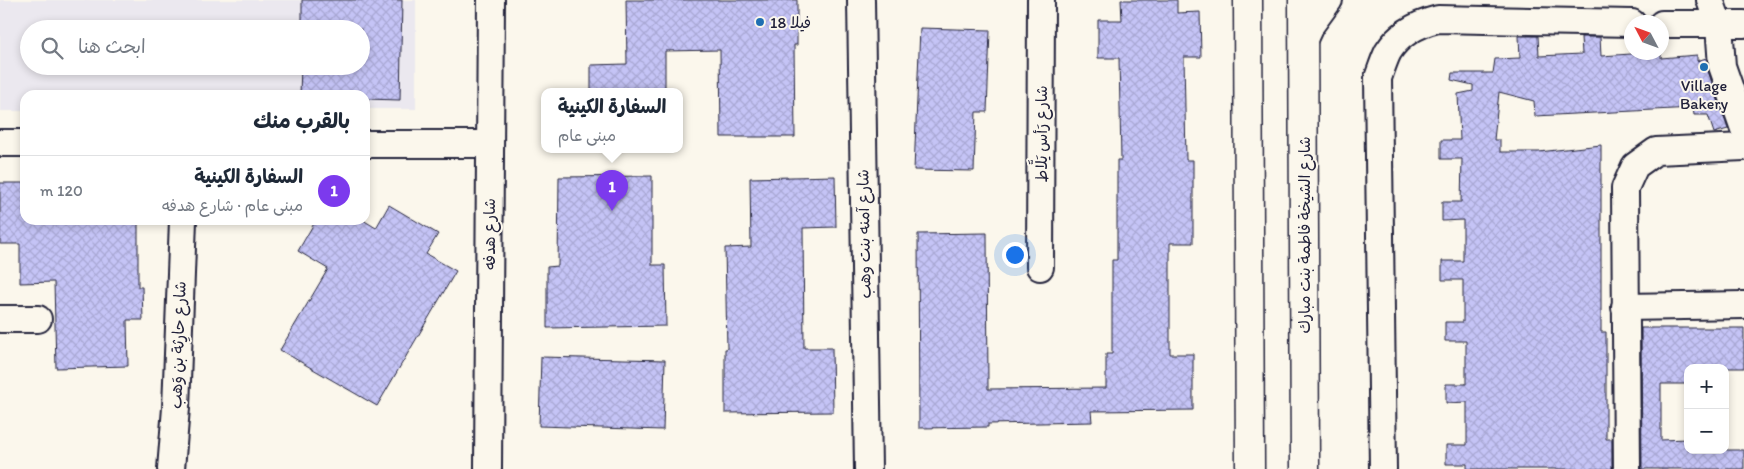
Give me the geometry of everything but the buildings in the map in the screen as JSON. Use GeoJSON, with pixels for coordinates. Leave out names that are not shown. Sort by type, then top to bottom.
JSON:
{"type":"FeatureCollection","features":[{"type":"Feature","properties":{"kind":"main road"},"geometry":{"type":"LineString","coordinates":[[1247,467],[1248,0]]}},
{"type":"Feature","properties":{"kind":"main road","name":"شارع الشيخة فاطمة بنت مبارك"},"geometry":{"type":"LineString","coordinates":[[1303,0],[1306,469]]}},
{"type":"Feature","properties":{"kind":"street","name":"شارع هدفه"},"geometry":{"type":"LineString","coordinates":[[488,469],[491,0]]}},
{"type":"Feature","properties":{"kind":"street","name":"شارع آمنه بنت وهب"},"geometry":{"type":"LineString","coordinates":[[861,0],[868,469]]}},
{"type":"Feature","properties":{"kind":"street","name":"شارع رَأس يَلَّاط"},"geometry":{"type":"LineString","coordinates":[[1040,267],[1041,0]]}},
{"type":"Feature","properties":{"kind":"street"},"geometry":{"type":"LineString","coordinates":[[1303,41],[1310,26],[1329,0]]}},
{"type":"Feature","properties":{"kind":"street"},"geometry":{"type":"LineString","coordinates":[[1710,0],[1731,24]]}},
{"type":"Feature","properties":{"kind":"street"},"geometry":{"type":"LineString","coordinates":[[1383,469],[1378,78],[1388,52],[1402,36],[1420,24],[1438,19],[1624,23]]}},
{"type":"Feature","properties":{"kind":"street"},"geometry":{"type":"LineString","coordinates":[[1669,24],[1731,24]]}},
{"type":"Feature","properties":{"kind":"street"},"geometry":{"type":"LineString","coordinates":[[1731,24],[1722,66],[1744,129]]}},
{"type":"Feature","properties":{"kind":"street"},"geometry":{"type":"LineString","coordinates":[[0,143],[20,143]]}},
{"type":"Feature","properties":{"kind":"street"},"geometry":{"type":"LineString","coordinates":[[370,144],[489,144]]}},
{"type":"Feature","properties":{"kind":"street"},"geometry":{"type":"LineString","coordinates":[[1627,469],[1625,188],[1635,166],[1656,151],[1744,148]]}},
{"type":"Feature","properties":{"kind":"street","name":"شارع حارِثة بن وَهب"},"geometry":{"type":"LineString","coordinates":[[171,469],[176,408],[182,225]]}},
{"type":"Feature","properties":{"kind":"street"},"geometry":{"type":"LineString","coordinates":[[1625,307],[1744,305]]}},
{"type":"Feature","properties":{"kind":"street"},"geometry":{"type":"LineString","coordinates":[[0,319],[38,319]]}},
{"type":"Feature","properties":{"kind":"shaded area"},"geometry":{"type":"Polygon","coordinates":[[[0,0],[416,0],[416,109],[370,109],[370,90],[20,90],[20,111],[0,111],[0,0]]]}},
{"type":"Feature","properties":{"kind":"place","name":"فيلا 18"},"geometry":{"type":"Point","coordinates":[760,22]}},
{"type":"Feature","properties":{"kind":"place","name":"Village Bakery"},"geometry":{"type":"Point","coordinates":[1704,67]}},
{"type":"Feature","properties":{"kind":"place","name":"السفارة الكينية"},"geometry":{"type":"Point","coordinates":[612,211]}}]}
